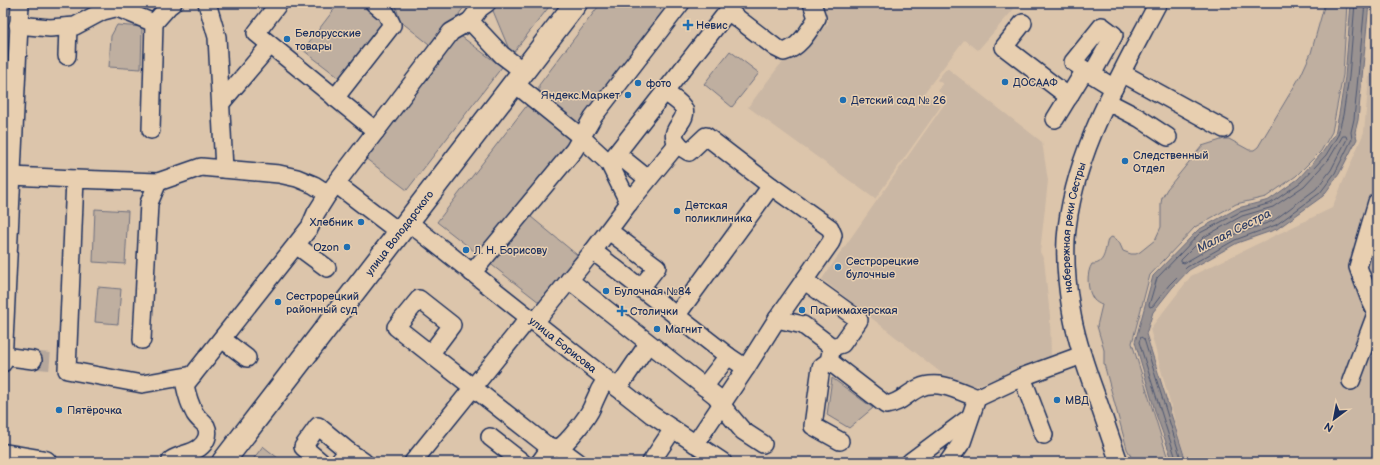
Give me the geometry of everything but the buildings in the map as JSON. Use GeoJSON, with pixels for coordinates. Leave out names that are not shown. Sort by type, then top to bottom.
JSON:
{"type":"FeatureCollection","features":[{"type":"Feature","properties":{"kind":"main road","name":"улица Володарского"},"geometry":{"type":"LineString","coordinates":[[223,462],[576,3]]}},
{"type":"Feature","properties":{"kind":"main road"},"geometry":{"type":"LineString","coordinates":[[9,458],[45,462]]}},
{"type":"Feature","properties":{"kind":"street"},"geometry":{"type":"LineString","coordinates":[[3,363],[20,3]]}},
{"type":"Feature","properties":{"kind":"street"},"geometry":{"type":"LineString","coordinates":[[151,130],[154,23],[173,3]]}},
{"type":"Feature","properties":{"kind":"street"},"geometry":{"type":"LineString","coordinates":[[207,3],[217,37],[224,169]]}},
{"type":"Feature","properties":{"kind":"street"},"geometry":{"type":"LineString","coordinates":[[279,3],[256,33],[376,131]]}},
{"type":"Feature","properties":{"kind":"street"},"geometry":{"type":"LineString","coordinates":[[335,98],[392,24],[386,13],[374,3]]}},
{"type":"Feature","properties":{"kind":"street"},"geometry":{"type":"LineString","coordinates":[[472,273],[574,150],[593,117],[681,3]]}},
{"type":"Feature","properties":{"kind":"street"},"geometry":{"type":"LineString","coordinates":[[613,158],[730,7],[776,48],[784,52],[791,50],[799,43],[817,18],[812,3]]}},
{"type":"Feature","properties":{"kind":"street","name":"набережная реки Сестры"},"geometry":{"type":"LineString","coordinates":[[1119,462],[1082,354],[1071,309],[1066,239],[1076,183],[1092,138],[1115,88],[1158,3]]}},
{"type":"Feature","properties":{"kind":"street"},"geometry":{"type":"LineString","coordinates":[[18,25],[50,28],[75,26],[112,5],[154,23]]}},
{"type":"Feature","properties":{"kind":"street"},"geometry":{"type":"LineString","coordinates":[[171,460],[177,456],[190,453],[200,448],[206,441],[208,433],[205,426],[196,415],[188,398],[185,385],[310,227],[316,213],[332,189],[451,32],[479,9],[502,55],[519,77],[581,138],[648,179]]}},
{"type":"Feature","properties":{"kind":"street"},"geometry":{"type":"LineString","coordinates":[[1023,23],[1004,46],[1069,97]]}},
{"type":"Feature","properties":{"kind":"street"},"geometry":{"type":"LineString","coordinates":[[67,56],[68,26]]}},
{"type":"Feature","properties":{"kind":"street"},"geometry":{"type":"LineString","coordinates":[[221,103],[270,45]]}},
{"type":"Feature","properties":{"kind":"street"},"geometry":{"type":"LineString","coordinates":[[1055,119],[1069,97],[1089,72],[1115,88],[1224,129]]}},
{"type":"Feature","properties":{"kind":"street"},"geometry":{"type":"LineString","coordinates":[[1115,88],[1139,118],[1168,137]]}},
{"type":"Feature","properties":{"kind":"street"},"geometry":{"type":"LineString","coordinates":[[665,92],[680,104],[684,110],[684,116],[674,134],[678,143],[689,152],[706,136],[771,186],[830,228],[833,235],[832,242],[777,319],[746,368],[694,444]]}},
{"type":"Feature","properties":{"kind":"street"},"geometry":{"type":"LineString","coordinates":[[412,462],[473,387],[569,280],[678,143]]}},
{"type":"Feature","properties":{"kind":"street"},"geometry":{"type":"LineString","coordinates":[[613,158],[629,203]]}},
{"type":"Feature","properties":{"kind":"street","name":"улица Борисова"},"geometry":{"type":"LineString","coordinates":[[158,182],[202,166],[279,174],[332,189],[403,226],[472,273],[652,415],[723,462]]}},
{"type":"Feature","properties":{"kind":"street"},"geometry":{"type":"LineString","coordinates":[[12,176],[158,182],[149,203],[142,340]]}},
{"type":"Feature","properties":{"kind":"street"},"geometry":{"type":"LineString","coordinates":[[75,179],[62,363],[67,370],[142,384],[193,375]]}},
{"type":"Feature","properties":{"kind":"street"},"geometry":{"type":"LineString","coordinates":[[676,316],[771,186]]}},
{"type":"Feature","properties":{"kind":"street"},"geometry":{"type":"LineString","coordinates":[[1351,381],[1377,314],[1358,267],[1377,202]]}},
{"type":"Feature","properties":{"kind":"street"},"geometry":{"type":"LineString","coordinates":[[609,231],[657,267],[640,289]]}},
{"type":"Feature","properties":{"kind":"street"},"geometry":{"type":"LineString","coordinates":[[296,244],[327,268]]}},
{"type":"Feature","properties":{"kind":"street"},"geometry":{"type":"LineString","coordinates":[[593,251],[640,289],[746,368]]}},
{"type":"Feature","properties":{"kind":"street"},"geometry":{"type":"LineString","coordinates":[[569,280],[648,344],[716,396],[743,431],[763,444]]}},
{"type":"Feature","properties":{"kind":"street"},"geometry":{"type":"LineString","coordinates":[[804,281],[859,320],[842,344],[830,354],[821,368],[813,426],[840,441]]}},
{"type":"Feature","properties":{"kind":"street"},"geometry":{"type":"LineString","coordinates":[[777,319],[803,325],[830,354],[886,405],[895,404],[919,388],[931,384],[944,386],[977,398]]}},
{"type":"Feature","properties":{"kind":"street"},"geometry":{"type":"LineString","coordinates":[[222,339],[247,358]]}},
{"type":"Feature","properties":{"kind":"street"},"geometry":{"type":"LineString","coordinates":[[540,462],[555,448],[565,444],[592,408],[598,391],[612,384],[648,344]]}},
{"type":"Feature","properties":{"kind":"street"},"geometry":{"type":"LineString","coordinates":[[431,353],[545,444],[555,448],[578,462]]}},
{"type":"Feature","properties":{"kind":"street"},"geometry":{"type":"LineString","coordinates":[[948,462],[962,442],[977,398],[1022,377],[1082,354]]}},
{"type":"Feature","properties":{"kind":"street"},"geometry":{"type":"LineString","coordinates":[[3,356],[33,360]]}},
{"type":"Feature","properties":{"kind":"street"},"geometry":{"type":"LineString","coordinates":[[704,387],[728,356]]}},
{"type":"Feature","properties":{"kind":"street"},"geometry":{"type":"LineString","coordinates":[[1022,377],[1044,435]]}},
{"type":"Feature","properties":{"kind":"street"},"geometry":{"type":"LineString","coordinates":[[910,462],[969,418]]}},
{"type":"Feature","properties":{"kind":"street"},"geometry":{"type":"LineString","coordinates":[[321,462],[303,447],[318,426],[343,456],[364,462]]}},
{"type":"Feature","properties":{"kind":"street"},"geometry":{"type":"LineString","coordinates":[[651,462],[673,429]]}},
{"type":"Feature","properties":{"kind":"street"},"geometry":{"type":"LineString","coordinates":[[490,437],[522,462]]}},
{"type":"Feature","properties":{"kind":"shaded area"},"geometry":{"type":"Polygon","coordinates":[[[3,3],[9,3],[3,135],[3,3]]]}},
{"type":"Feature","properties":{"kind":"shaded area"},"geometry":{"type":"Polygon","coordinates":[[[339,3],[365,3],[388,20],[342,80],[303,50],[339,3]]]}},
{"type":"Feature","properties":{"kind":"shaded area"},"geometry":{"type":"Polygon","coordinates":[[[395,3],[467,3],[434,48],[400,21],[395,3]]]}},
{"type":"Feature","properties":{"kind":"shaded area"},"geometry":{"type":"Polygon","coordinates":[[[493,3],[552,3],[511,54],[491,6],[493,3]]]}},
{"type":"Feature","properties":{"kind":"shaded area"},"geometry":{"type":"Polygon","coordinates":[[[601,3],[674,3],[580,126],[541,96],[539,85],[601,3]]]}},
{"type":"Feature","properties":{"kind":"shaded area","name":"Детский сад № 26"},"geometry":{"type":"Polygon","coordinates":[[[818,3],[1006,3],[1014,9],[978,50],[964,40],[924,93],[941,106],[875,199],[748,107],[779,66],[828,24],[827,12],[818,6],[818,3]]]}},
{"type":"Feature","properties":{"kind":"shaded area"},"geometry":{"type":"Polygon","coordinates":[[[1325,3],[1347,3],[1343,75],[1332,132],[1321,151],[1296,176],[1266,197],[1236,204],[1195,227],[1150,275],[1132,343],[1169,462],[1134,462],[1127,449],[1104,364],[1104,350],[1097,326],[1102,305],[1094,300],[1090,292],[1088,277],[1090,268],[1092,264],[1100,262],[1104,256],[1108,239],[1112,237],[1119,242],[1123,251],[1131,254],[1140,252],[1155,240],[1161,227],[1162,198],[1167,189],[1202,146],[1224,139],[1229,139],[1249,150],[1254,150],[1258,147],[1301,75],[1311,53],[1325,3]]]}},
{"type":"Feature","properties":{"kind":"shaded area"},"geometry":{"type":"Polygon","coordinates":[[[1376,3],[1377,462],[1186,462],[1150,329],[1191,276],[1332,208],[1364,132],[1376,3]]]}},
{"type":"Feature","properties":{"kind":"shaded area"},"geometry":{"type":"Polygon","coordinates":[[[117,25],[142,27],[141,69],[109,67],[111,36],[117,25]]]}},
{"type":"Feature","properties":{"kind":"shaded area"},"geometry":{"type":"Polygon","coordinates":[[[458,34],[502,67],[407,190],[365,158],[458,34]]]}},
{"type":"Feature","properties":{"kind":"shaded area"},"geometry":{"type":"Polygon","coordinates":[[[730,51],[759,73],[732,107],[704,84],[730,51]]]}},
{"type":"Feature","properties":{"kind":"shaded area"},"geometry":{"type":"Polygon","coordinates":[[[947,68],[1042,142],[1048,181],[1040,252],[1044,260],[1050,316],[1051,359],[963,390],[822,279],[948,99],[938,91],[943,84],[937,80],[947,68]]]}},
{"type":"Feature","properties":{"kind":"shaded area"},"geometry":{"type":"Polygon","coordinates":[[[528,104],[573,141],[519,207],[582,259],[544,306],[437,222],[528,104]]]}},
{"type":"Feature","properties":{"kind":"shaded area"},"geometry":{"type":"Polygon","coordinates":[[[95,209],[128,211],[125,264],[93,262],[95,209]]]}},
{"type":"Feature","properties":{"kind":"shaded area"},"geometry":{"type":"Polygon","coordinates":[[[98,287],[121,289],[118,324],[95,322],[98,287]]]}},
{"type":"Feature","properties":{"kind":"shaded area"},"geometry":{"type":"Polygon","coordinates":[[[832,378],[873,408],[849,428],[827,415],[832,378]]]}},
{"type":"Feature","properties":{"kind":"shaded area"},"geometry":{"type":"Polygon","coordinates":[[[263,446],[264,447],[283,462],[251,462],[263,446]]]}},
{"type":"Feature","properties":{"kind":"water","name":"Малая Сестра"},"geometry":{"type":"Polygon","coordinates":[[[1351,3],[1369,3],[1358,120],[1355,132],[1357,139],[1339,174],[1323,196],[1277,229],[1237,243],[1189,270],[1153,312],[1146,334],[1186,462],[1173,462],[1156,414],[1135,342],[1153,276],[1198,230],[1238,208],[1269,200],[1298,179],[1322,153],[1335,134],[1339,114],[1345,77],[1351,3]]]}},
{"type":"Feature","properties":{"kind":"tunnel"},"geometry":{"type":"LineString","coordinates":[[33,360],[56,362]]}},
{"type":"Feature","properties":{"kind":"place","name":"Невис"},"geometry":{"type":"Point","coordinates":[688,25]}},
{"type":"Feature","properties":{"kind":"place","name":"Белорусские товары"},"geometry":{"type":"Point","coordinates":[287,39]}},
{"type":"Feature","properties":{"kind":"place","name":"ДОСААФ"},"geometry":{"type":"Point","coordinates":[1005,82]}},
{"type":"Feature","properties":{"kind":"place","name":"фото"},"geometry":{"type":"Point","coordinates":[638,83]}},
{"type":"Feature","properties":{"kind":"place","name":"Яндекс.Маркет"},"geometry":{"type":"Point","coordinates":[628,95]}},
{"type":"Feature","properties":{"kind":"place","name":"Детский сад № 26"},"geometry":{"type":"Point","coordinates":[843,100]}},
{"type":"Feature","properties":{"kind":"place","name":"Следственный Отдел"},"geometry":{"type":"Point","coordinates":[1125,161]}},
{"type":"Feature","properties":{"kind":"place","name":"Детская поликлиника"},"geometry":{"type":"Point","coordinates":[677,211]}},
{"type":"Feature","properties":{"kind":"place","name":"Хлебник"},"geometry":{"type":"Point","coordinates":[361,222]}},
{"type":"Feature","properties":{"kind":"place","name":"Ozon"},"geometry":{"type":"Point","coordinates":[347,247]}},
{"type":"Feature","properties":{"kind":"place","name":"Л. Н. Борисову"},"geometry":{"type":"Point","coordinates":[466,250]}},
{"type":"Feature","properties":{"kind":"place","name":"Сестрорецкие булочные"},"geometry":{"type":"Point","coordinates":[838,267]}},
{"type":"Feature","properties":{"kind":"place","name":"Булочная №84"},"geometry":{"type":"Point","coordinates":[606,291]}},
{"type":"Feature","properties":{"kind":"place","name":"Сестрорецкий районный суд"},"geometry":{"type":"Point","coordinates":[278,302]}},
{"type":"Feature","properties":{"kind":"place","name":"Парикмахерская"},"geometry":{"type":"Point","coordinates":[802,310]}},
{"type":"Feature","properties":{"kind":"place","name":"Столички"},"geometry":{"type":"Point","coordinates":[622,311]}},
{"type":"Feature","properties":{"kind":"place","name":"Магнит"},"geometry":{"type":"Point","coordinates":[657,329]}},
{"type":"Feature","properties":{"kind":"place","name":"МВД"},"geometry":{"type":"Point","coordinates":[1057,400]}},
{"type":"Feature","properties":{"kind":"place","name":"Пятёрочка"},"geometry":{"type":"Point","coordinates":[59,410]}}]}
